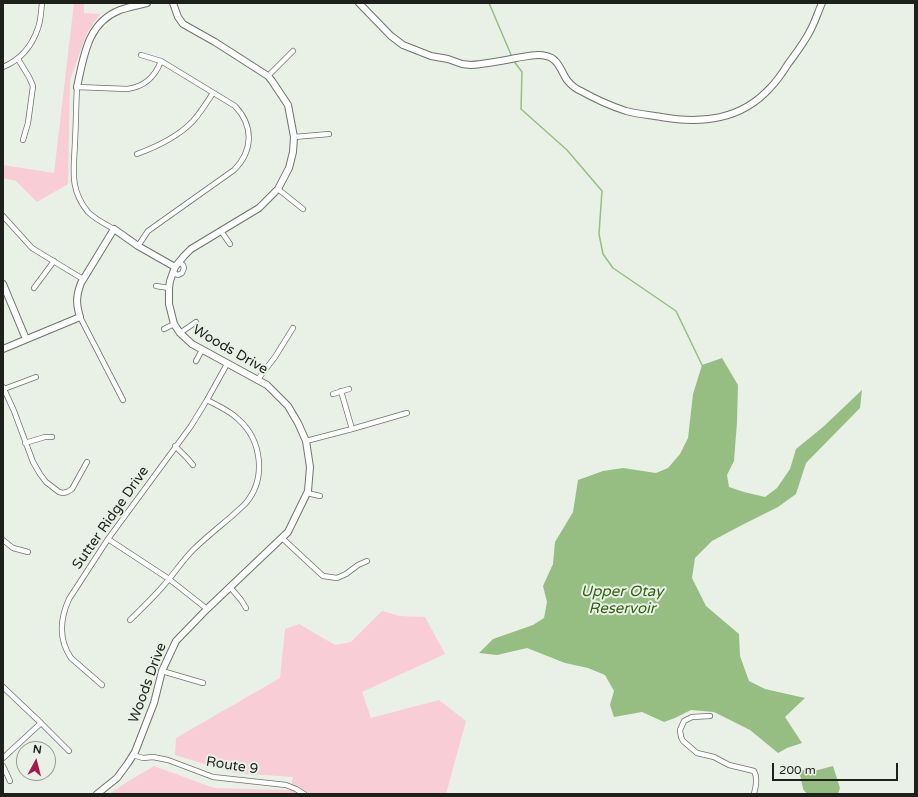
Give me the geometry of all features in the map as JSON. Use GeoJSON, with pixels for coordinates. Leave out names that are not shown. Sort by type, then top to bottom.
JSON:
{"type":"FeatureCollection","features":[{"type":"Feature","properties":{"kind":"street"},"geometry":{"type":"LineString","coordinates":[[3,67],[18,59],[31,44],[38,29],[42,3]]}},
{"type":"Feature","properties":{"kind":"street"},"geometry":{"type":"LineString","coordinates":[[147,3],[126,6],[110,15],[101,22],[93,32],[86,48],[77,87],[73,174],[75,186],[79,196],[92,216],[138,246],[177,264]]}},
{"type":"Feature","properties":{"kind":"street","name":"Woods Drive"},"geometry":{"type":"LineString","coordinates":[[97,794],[117,778],[135,752],[154,703],[162,671],[176,641],[207,609],[288,532],[307,493],[310,467],[306,441],[288,406],[267,385],[192,344],[180,333],[174,324],[169,304],[169,288],[177,264],[191,249],[259,208],[278,189],[289,168],[293,152],[294,137],[288,105],[268,76],[215,42],[183,24],[178,17],[173,3]]}},
{"type":"Feature","properties":{"kind":"street"},"geometry":{"type":"LineString","coordinates":[[359,3],[394,39],[408,47],[431,56],[471,65],[527,56],[547,56],[556,62],[569,81],[577,89],[612,105],[637,114],[695,121],[713,119],[732,114],[753,103],[768,91],[807,36],[822,3]]}},
{"type":"Feature","properties":{"kind":"street"},"geometry":{"type":"LineString","coordinates":[[268,76],[293,50]]}},
{"type":"Feature","properties":{"kind":"street"},"geometry":{"type":"LineString","coordinates":[[138,246],[148,231],[234,170],[244,158],[248,149],[249,139],[246,121],[235,106],[161,61],[141,55]]}},
{"type":"Feature","properties":{"kind":"street"},"geometry":{"type":"LineString","coordinates":[[18,59],[33,86],[28,123],[23,140]]}},
{"type":"Feature","properties":{"kind":"street"},"geometry":{"type":"LineString","coordinates":[[77,87],[135,88],[150,80],[161,61]]}},
{"type":"Feature","properties":{"kind":"street"},"geometry":{"type":"LineString","coordinates":[[137,154],[151,149],[183,130],[194,119],[214,93]]}},
{"type":"Feature","properties":{"kind":"street"},"geometry":{"type":"LineString","coordinates":[[294,137],[329,134]]}},
{"type":"Feature","properties":{"kind":"street"},"geometry":{"type":"LineString","coordinates":[[278,189],[303,209]]}},
{"type":"Feature","properties":{"kind":"street"},"geometry":{"type":"LineString","coordinates":[[3,216],[32,248],[83,279]]}},
{"type":"Feature","properties":{"kind":"street"},"geometry":{"type":"LineString","coordinates":[[114,229],[83,279],[79,288],[77,305],[80,317],[123,400]]}},
{"type":"Feature","properties":{"kind":"street"},"geometry":{"type":"LineString","coordinates":[[221,231],[230,244]]}},
{"type":"Feature","properties":{"kind":"street"},"geometry":{"type":"LineString","coordinates":[[34,288],[54,261]]}},
{"type":"Feature","properties":{"kind":"street"},"geometry":{"type":"LineString","coordinates":[[3,284],[26,339]]}},
{"type":"Feature","properties":{"kind":"street"},"geometry":{"type":"LineString","coordinates":[[156,286],[169,288]]}},
{"type":"Feature","properties":{"kind":"street"},"geometry":{"type":"LineString","coordinates":[[3,349],[80,317]]}},
{"type":"Feature","properties":{"kind":"street"},"geometry":{"type":"LineString","coordinates":[[180,333],[196,322]]}},
{"type":"Feature","properties":{"kind":"street"},"geometry":{"type":"LineString","coordinates":[[164,329],[174,324]]}},
{"type":"Feature","properties":{"kind":"street"},"geometry":{"type":"LineString","coordinates":[[258,380],[275,357],[293,328]]}},
{"type":"Feature","properties":{"kind":"street"},"geometry":{"type":"LineString","coordinates":[[196,361],[202,350]]}},
{"type":"Feature","properties":{"kind":"street","name":"Sutter Ridge Drive"},"geometry":{"type":"LineString","coordinates":[[102,684],[69,655],[63,639],[63,614],[69,599],[108,539],[191,426],[227,364]]}},
{"type":"Feature","properties":{"kind":"street"},"geometry":{"type":"LineString","coordinates":[[36,377],[3,388],[40,474],[46,482],[59,492],[65,493],[70,490],[87,462]]}},
{"type":"Feature","properties":{"kind":"street"},"geometry":{"type":"LineString","coordinates":[[333,394],[349,389]]}},
{"type":"Feature","properties":{"kind":"street"},"geometry":{"type":"LineString","coordinates":[[341,391],[352,429]]}},
{"type":"Feature","properties":{"kind":"street"},"geometry":{"type":"LineString","coordinates":[[130,620],[164,586],[193,550],[245,504],[252,495],[258,478],[258,453],[255,441],[249,431],[233,414],[207,400]]}},
{"type":"Feature","properties":{"kind":"street"},"geometry":{"type":"LineString","coordinates":[[306,441],[407,413]]}},
{"type":"Feature","properties":{"kind":"street"},"geometry":{"type":"LineString","coordinates":[[26,443],[45,437],[52,437]]}},
{"type":"Feature","properties":{"kind":"street"},"geometry":{"type":"LineString","coordinates":[[175,446],[192,465]]}},
{"type":"Feature","properties":{"kind":"street"},"geometry":{"type":"LineString","coordinates":[[307,493],[320,496]]}},
{"type":"Feature","properties":{"kind":"street"},"geometry":{"type":"LineString","coordinates":[[282,538],[323,576],[337,578],[367,561]]}},
{"type":"Feature","properties":{"kind":"street"},"geometry":{"type":"LineString","coordinates":[[108,539],[169,579],[207,609]]}},
{"type":"Feature","properties":{"kind":"street"},"geometry":{"type":"LineString","coordinates":[[3,540],[13,548],[28,552]]}},
{"type":"Feature","properties":{"kind":"street"},"geometry":{"type":"LineString","coordinates":[[230,587],[246,608]]}},
{"type":"Feature","properties":{"kind":"street"},"geometry":{"type":"LineString","coordinates":[[162,671],[203,683]]}},
{"type":"Feature","properties":{"kind":"street"},"geometry":{"type":"LineString","coordinates":[[3,687],[69,751]]}},
{"type":"Feature","properties":{"kind":"street"},"geometry":{"type":"LineString","coordinates":[[710,716],[692,716],[686,720],[680,730],[682,739],[697,753],[714,757],[729,765],[754,772],[756,783],[754,794]]}},
{"type":"Feature","properties":{"kind":"street"},"geometry":{"type":"LineString","coordinates":[[3,758],[41,723]]}},
{"type":"Feature","properties":{"kind":"street","name":"Route 9"},"geometry":{"type":"LineString","coordinates":[[133,755],[143,758],[168,760],[213,777],[286,785],[296,788],[304,794]]}},
{"type":"Feature","properties":{"kind":"street"},"geometry":{"type":"LineString","coordinates":[[3,766],[10,781]]}},
{"type":"Feature","properties":{"kind":"shaded area"},"geometry":{"type":"Polygon","coordinates":[[[74,3],[84,3],[84,13],[100,14],[87,33],[70,80],[68,184],[37,202],[16,181],[3,178],[3,165],[54,173],[74,3]]]}},
{"type":"Feature","properties":{"kind":"shaded area"},"geometry":{"type":"Polygon","coordinates":[[[382,611],[400,616],[425,617],[445,654],[362,692],[371,718],[439,700],[466,721],[446,794],[109,794],[154,766],[214,788],[290,790],[293,777],[234,773],[175,755],[176,738],[280,678],[285,629],[299,624],[335,645],[351,642],[382,611]]]}},
{"type":"Feature","properties":{"kind":"water","name":"Upper Otay Reservoir"},"geometry":{"type":"Polygon","coordinates":[[[722,358],[738,385],[734,461],[727,475],[729,487],[765,497],[777,488],[790,469],[796,449],[823,427],[862,390],[860,408],[806,463],[796,494],[778,507],[712,541],[695,558],[692,578],[706,606],[739,634],[740,656],[749,681],[765,689],[805,698],[785,717],[802,743],[778,753],[750,730],[714,712],[691,710],[664,722],[642,712],[614,717],[610,705],[614,691],[605,675],[588,668],[565,663],[527,648],[497,655],[479,653],[493,639],[533,625],[544,618],[547,602],[543,586],[553,564],[555,542],[573,512],[578,480],[603,471],[623,468],[656,473],[668,468],[680,454],[688,438],[693,394],[702,365],[722,358]]]}},
{"type":"Feature","properties":{"kind":"water"},"geometry":{"type":"Polygon","coordinates":[[[833,766],[840,788],[838,794],[807,794],[803,789],[799,770],[818,770],[833,766]]]}},
{"type":"Feature","properties":{"kind":"waterway"},"geometry":{"type":"LineString","coordinates":[[489,3],[512,57]]}},
{"type":"Feature","properties":{"kind":"waterway"},"geometry":{"type":"LineString","coordinates":[[513,60],[522,72],[521,109],[567,150],[602,191],[599,234],[603,254],[613,268],[676,311],[702,365]]}}]}
